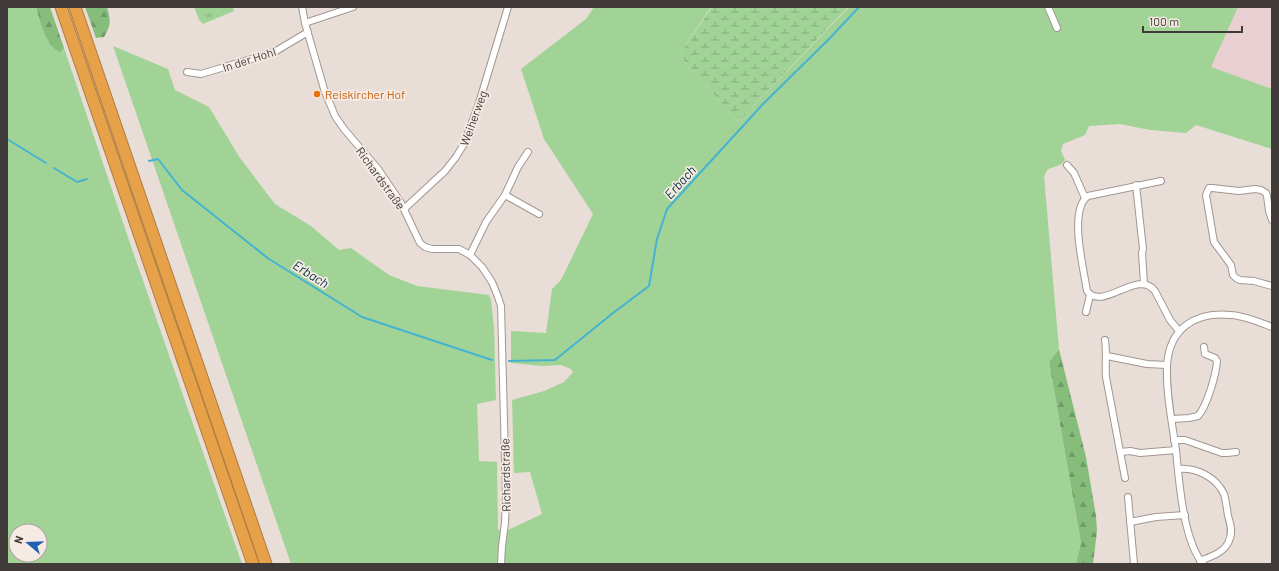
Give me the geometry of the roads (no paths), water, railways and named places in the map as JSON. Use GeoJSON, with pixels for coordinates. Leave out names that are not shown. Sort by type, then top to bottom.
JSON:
{"type":"FeatureCollection","features":[{"type":"Feature","properties":{"kind":"highway"},"geometry":{"type":"LineString","coordinates":[[61,7],[253,564]]}},
{"type":"Feature","properties":{"kind":"highway"},"geometry":{"type":"LineString","coordinates":[[75,7],[266,564]]}},
{"type":"Feature","properties":{"kind":"street","name":"Richardstraße"},"geometry":{"type":"LineString","coordinates":[[302,7],[305,23],[324,89],[335,116],[378,170],[404,209],[420,243],[425,247],[432,249],[459,249],[470,255],[482,267],[492,282],[498,297],[501,306],[506,497],[505,522],[500,564]]}},
{"type":"Feature","properties":{"kind":"street"},"geometry":{"type":"LineString","coordinates":[[305,23],[353,7]]}},
{"type":"Feature","properties":{"kind":"street","name":"Weiherweg"},"geometry":{"type":"LineString","coordinates":[[404,209],[445,171],[464,144],[479,103],[508,7]]}},
{"type":"Feature","properties":{"kind":"street"},"geometry":{"type":"LineString","coordinates":[[1048,7],[1057,28]]}},
{"type":"Feature","properties":{"kind":"street","name":"In der Hohl"},"geometry":{"type":"LineString","coordinates":[[187,72],[201,74],[265,55],[276,51],[308,32]]}},
{"type":"Feature","properties":{"kind":"street"},"geometry":{"type":"LineString","coordinates":[[470,255],[486,222],[505,194],[518,167],[528,152]]}},
{"type":"Feature","properties":{"kind":"street"},"geometry":{"type":"LineString","coordinates":[[1067,165],[1074,173],[1085,198]]}},
{"type":"Feature","properties":{"kind":"street"},"geometry":{"type":"LineString","coordinates":[[1161,181],[1088,196],[1082,202],[1078,218],[1078,236],[1087,291],[1090,295],[1095,297],[1108,296],[1125,288],[1144,284],[1153,287],[1173,324],[1179,331]]}},
{"type":"Feature","properties":{"kind":"street"},"geometry":{"type":"LineString","coordinates":[[1136,185],[1143,248],[1144,284]]}},
{"type":"Feature","properties":{"kind":"street"},"geometry":{"type":"LineString","coordinates":[[1272,220],[1266,192],[1255,189],[1239,191],[1208,188],[1206,195],[1214,242],[1231,264],[1233,275],[1240,280],[1272,286]]}},
{"type":"Feature","properties":{"kind":"street"},"geometry":{"type":"LineString","coordinates":[[505,194],[539,214]]}},
{"type":"Feature","properties":{"kind":"street"},"geometry":{"type":"LineString","coordinates":[[1086,312],[1090,295]]}},
{"type":"Feature","properties":{"kind":"street"},"geometry":{"type":"LineString","coordinates":[[1178,469],[1191,470],[1206,475],[1214,480],[1224,495],[1231,533],[1229,542],[1224,548],[1201,562],[1190,541],[1178,469],[1167,365],[1170,349],[1179,331],[1188,323],[1199,318],[1232,315],[1272,327]]}},
{"type":"Feature","properties":{"kind":"street"},"geometry":{"type":"LineString","coordinates":[[1105,340],[1107,356],[1105,364],[1106,377],[1125,478]]}},
{"type":"Feature","properties":{"kind":"street"},"geometry":{"type":"LineString","coordinates":[[1172,419],[1198,416],[1204,407],[1213,382],[1217,361],[1215,358],[1205,354],[1204,347]]}},
{"type":"Feature","properties":{"kind":"street"},"geometry":{"type":"LineString","coordinates":[[1107,356],[1146,364],[1167,365]]}},
{"type":"Feature","properties":{"kind":"street"},"geometry":{"type":"LineString","coordinates":[[1174,440],[1185,440],[1222,453],[1236,452]]}},
{"type":"Feature","properties":{"kind":"street"},"geometry":{"type":"LineString","coordinates":[[1121,452],[1130,451],[1140,453],[1176,450]]}},
{"type":"Feature","properties":{"kind":"street"},"geometry":{"type":"LineString","coordinates":[[1128,498],[1134,564]]}},
{"type":"Feature","properties":{"kind":"street"},"geometry":{"type":"LineString","coordinates":[[1130,522],[1156,517],[1185,515]]}},
{"type":"Feature","properties":{"kind":"waterway","name":"Erbach"},"geometry":{"type":"LineString","coordinates":[[509,361],[555,360],[649,286],[657,239],[667,209],[764,103],[859,7]]}},
{"type":"Feature","properties":{"kind":"waterway","name":"Erbach"},"geometry":{"type":"LineString","coordinates":[[7,139],[46,163]]}},
{"type":"Feature","properties":{"kind":"waterway","name":"Erbach"},"geometry":{"type":"LineString","coordinates":[[149,161],[158,159],[182,190],[269,259],[362,317],[492,360]]}},
{"type":"Feature","properties":{"kind":"waterway","name":"Erbach"},"geometry":{"type":"LineString","coordinates":[[54,168],[77,182],[87,179]]}},
{"type":"Feature","properties":{"kind":"place","name":"Reiskircher Hof"},"geometry":{"type":"Point","coordinates":[317,94]}}]}
